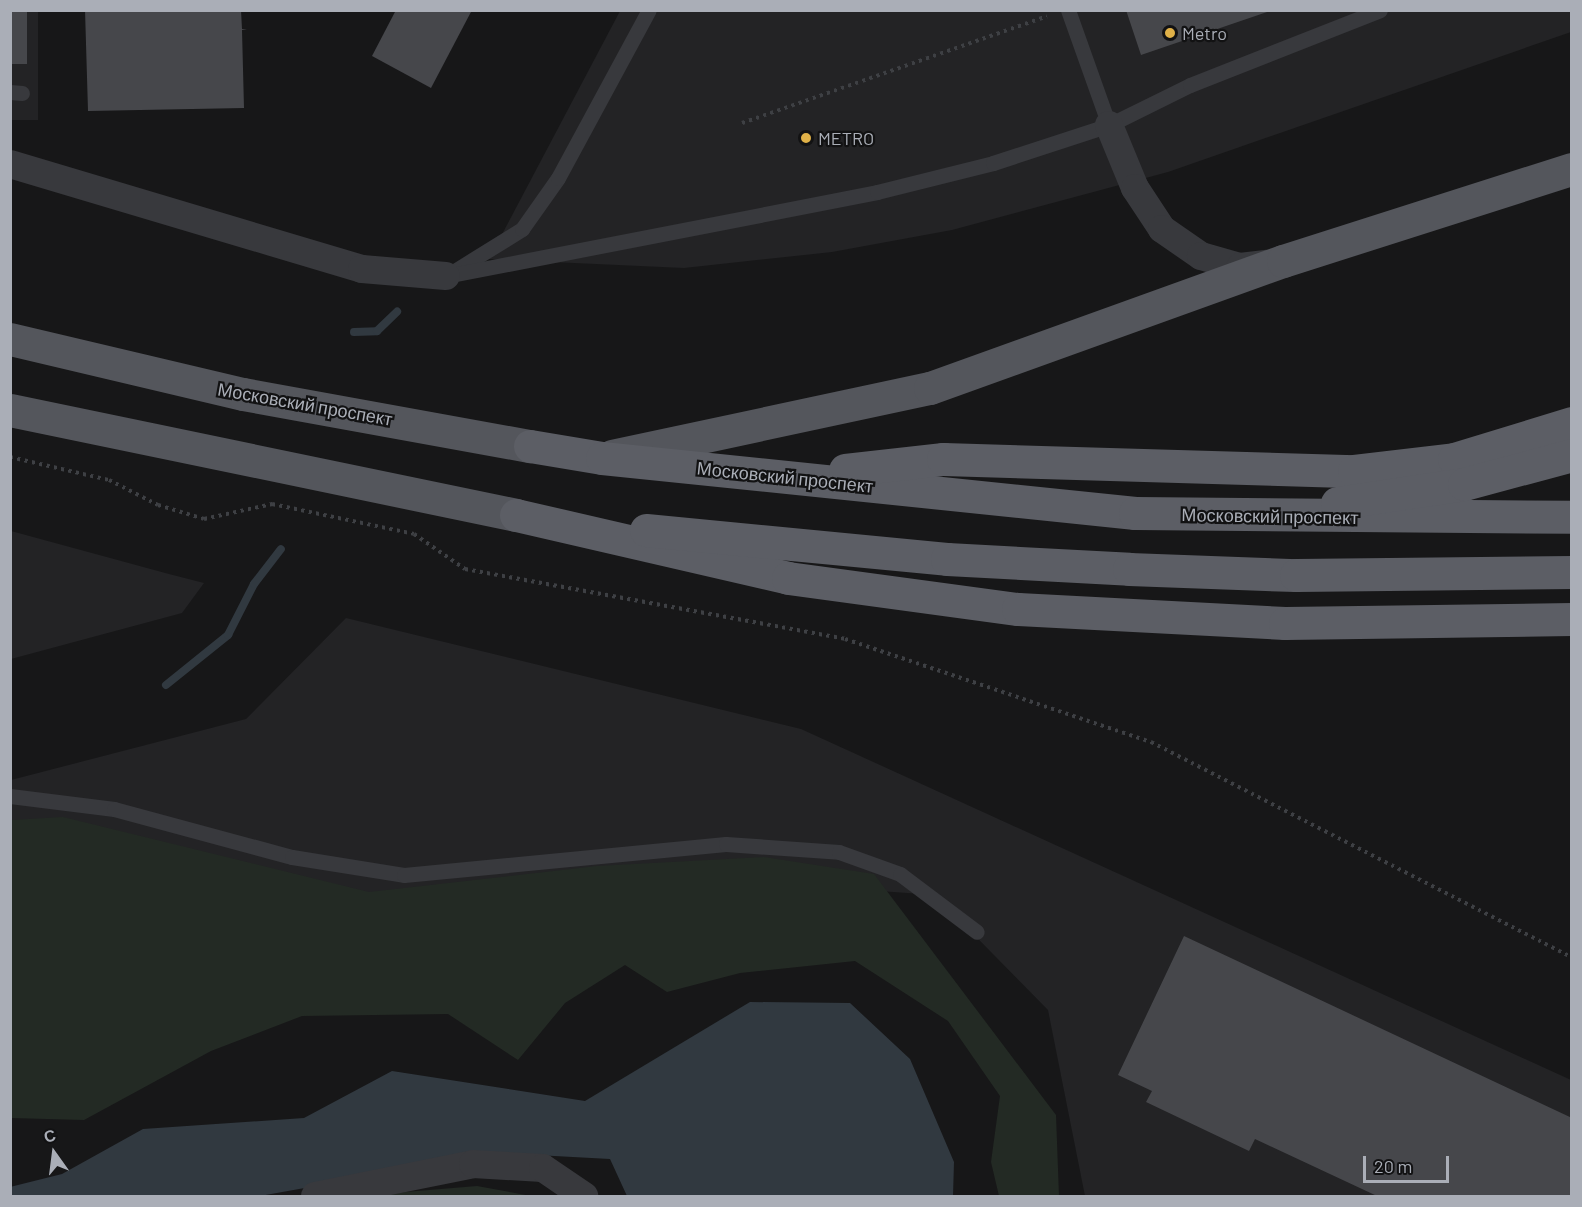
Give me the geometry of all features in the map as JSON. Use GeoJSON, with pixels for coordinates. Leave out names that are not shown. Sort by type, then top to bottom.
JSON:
{"type":"FeatureCollection","features":[{"type":"Feature","properties":{"kind":"highway"},"geometry":{"type":"LineString","coordinates":[[777,477],[943,459],[1354,471],[1454,459],[1572,423]]}},
{"type":"Feature","properties":{"kind":"highway","name":"Московский проспект"},"geometry":{"type":"LineString","coordinates":[[530,446],[602,458],[1135,513],[1289,517],[1572,517]]}},
{"type":"Feature","properties":{"kind":"highway"},"geometry":{"type":"LineString","coordinates":[[1289,517],[1358,497],[1474,482],[1572,455]]}},
{"type":"Feature","properties":{"kind":"highway"},"geometry":{"type":"LineString","coordinates":[[516,515],[819,548],[1072,566],[1296,575],[1572,572]]}},
{"type":"Feature","properties":{"kind":"highway"},"geometry":{"type":"LineString","coordinates":[[516,515],[672,554],[902,596],[1132,619],[1431,622],[1572,619]]}},
{"type":"Feature","properties":{"kind":"highway"},"geometry":{"type":"LineString","coordinates":[[1431,622],[1572,640]]}},
{"type":"Feature","properties":{"kind":"main road"},"geometry":{"type":"LineString","coordinates":[[602,458],[930,388],[1283,261],[1572,169]]}},
{"type":"Feature","properties":{"kind":"main road","name":"Московский проспект"},"geometry":{"type":"LineString","coordinates":[[10,339],[243,394],[530,446]]}},
{"type":"Feature","properties":{"kind":"main road"},"geometry":{"type":"LineString","coordinates":[[10,410],[516,515]]}},
{"type":"Feature","properties":{"kind":"street"},"geometry":{"type":"LineString","coordinates":[[1109,125],[1135,188],[1162,229],[1201,256],[1240,267],[1283,261]]}},
{"type":"Feature","properties":{"kind":"street"},"geometry":{"type":"LineString","coordinates":[[10,164],[362,269],[446,276]]}},
{"type":"Feature","properties":{"kind":"street"},"geometry":{"type":"LineString","coordinates":[[315,1197],[473,1164],[543,1168],[583,1194]]}},
{"type":"Feature","properties":{"kind":"lane"},"geometry":{"type":"LineString","coordinates":[[446,276],[522,229],[558,178],[649,10]]}},
{"type":"Feature","properties":{"kind":"lane"},"geometry":{"type":"LineString","coordinates":[[1068,10],[1109,125]]}},
{"type":"Feature","properties":{"kind":"lane"},"geometry":{"type":"LineString","coordinates":[[446,276],[886,190],[993,163],[1109,125],[1190,85],[1380,10]]}},
{"type":"Feature","properties":{"kind":"lane"},"geometry":{"type":"LineString","coordinates":[[10,796],[114,809],[292,857],[404,875],[726,844],[839,852],[900,874],[976,932]]}},
{"type":"Feature","properties":{"kind":"path"},"geometry":{"type":"LineString","coordinates":[[742,123],[1052,14]]}},
{"type":"Feature","properties":{"kind":"path"},"geometry":{"type":"LineString","coordinates":[[10,457],[109,480],[158,506],[204,519],[272,504],[414,534],[465,569],[845,639],[1151,742],[1572,957]]}},
{"type":"Feature","properties":{"kind":"shaded area"},"geometry":{"type":"Polygon","coordinates":[[[11,11],[38,11],[38,120],[11,120],[11,11]]]}},
{"type":"Feature","properties":{"kind":"shaded area"},"geometry":{"type":"Polygon","coordinates":[[[620,11],[1571,11],[1571,32],[1168,172],[952,230],[832,252],[684,268],[489,259],[620,11]]]}},
{"type":"Feature","properties":{"kind":"shaded area"},"geometry":{"type":"Polygon","coordinates":[[[11,531],[204,583],[182,613],[11,659],[11,531]]]}},
{"type":"Feature","properties":{"kind":"shaded area"},"geometry":{"type":"Polygon","coordinates":[[[346,618],[801,729],[1571,1080],[1571,1196],[1085,1196],[1048,1010],[935,895],[756,882],[11,1059],[11,780],[246,719],[346,618]]]}},
{"type":"Feature","properties":{"kind":"shaded area"},"geometry":{"type":"Polygon","coordinates":[[[63,817],[369,892],[597,866],[764,857],[874,874],[1056,1115],[1059,1196],[999,1196],[991,1162],[1000,1096],[948,1021],[855,961],[740,973],[667,992],[625,965],[565,1003],[518,1060],[448,1014],[302,1016],[211,1051],[84,1120],[11,1118],[11,820],[63,817]]]}},
{"type":"Feature","properties":{"kind":"shaded area"},"geometry":{"type":"Polygon","coordinates":[[[750,1002],[850,1003],[910,1059],[954,1162],[953,1196],[627,1196],[610,1159],[500,1153],[260,1196],[11,1196],[10,1187],[62,1174],[143,1129],[304,1118],[392,1071],[585,1101],[750,1002]]]}},
{"type":"Feature","properties":{"kind":"shaded area"},"geometry":{"type":"Polygon","coordinates":[[[477,1186],[531,1196],[380,1196],[405,1192],[477,1186]]]}},
{"type":"Feature","properties":{"kind":"building"},"geometry":{"type":"Polygon","coordinates":[[[10,10],[27,10],[27,64],[10,64],[10,10]]]}},
{"type":"Feature","properties":{"kind":"building"},"geometry":{"type":"Polygon","coordinates":[[[85,10],[241,10],[242,29],[247,29],[242,30],[244,108],[88,111],[85,10]]]}},
{"type":"Feature","properties":{"kind":"building"},"geometry":{"type":"Polygon","coordinates":[[[396,10],[472,10],[431,88],[372,56],[396,10]]]}},
{"type":"Feature","properties":{"kind":"building","name":"Metro"},"geometry":{"type":"Polygon","coordinates":[[[1126,10],[1270,10],[1270,11],[1141,55],[1126,10]]]}},
{"type":"Feature","properties":{"kind":"building"},"geometry":{"type":"Polygon","coordinates":[[[1184,936],[1572,1118],[1572,1196],[1377,1196],[1255,1139],[1249,1151],[1146,1102],[1152,1091],[1118,1075],[1184,936]]]}},
{"type":"Feature","properties":{"kind":"waterway"},"geometry":{"type":"LineString","coordinates":[[354,332],[377,331],[397,312]]}},
{"type":"Feature","properties":{"kind":"waterway"},"geometry":{"type":"LineString","coordinates":[[166,685],[228,635],[254,584],[281,549]]}},
{"type":"Feature","properties":{"kind":"place","name":"Metro"},"geometry":{"type":"Point","coordinates":[1170,33]}},
{"type":"Feature","properties":{"kind":"place","name":"METRO"},"geometry":{"type":"Point","coordinates":[806,138]}}]}
